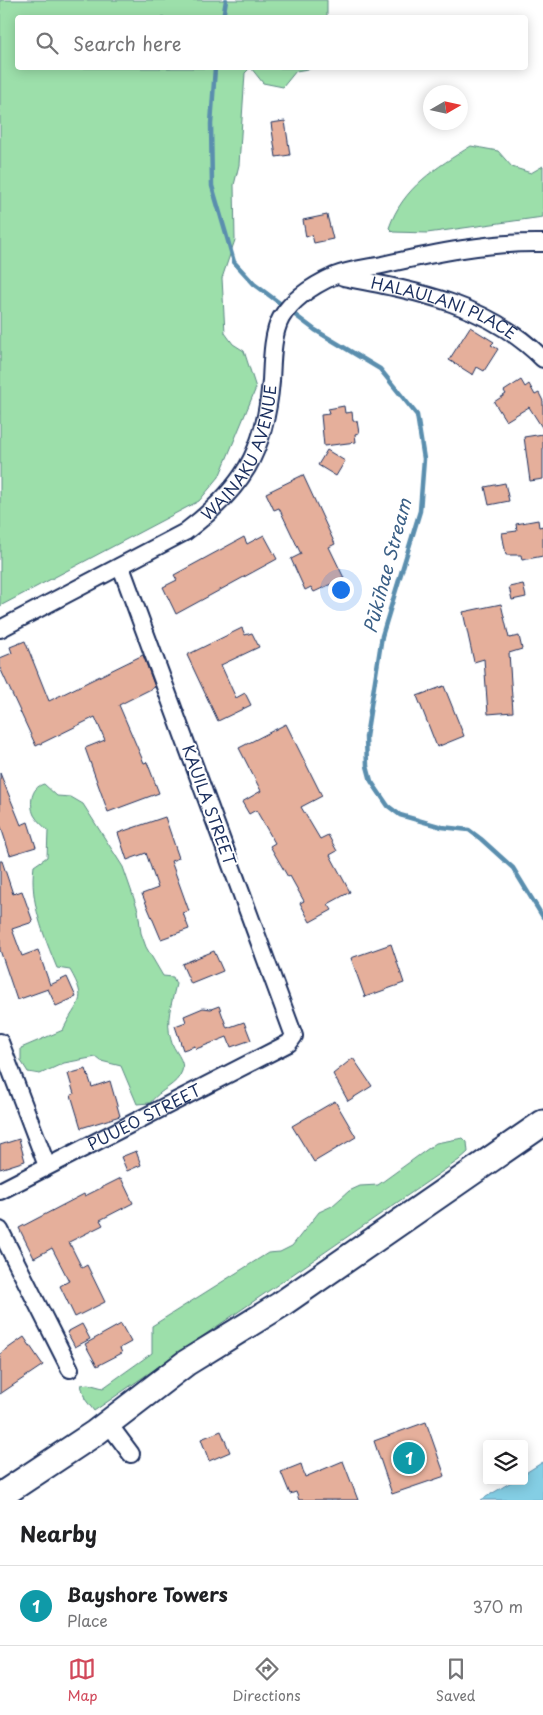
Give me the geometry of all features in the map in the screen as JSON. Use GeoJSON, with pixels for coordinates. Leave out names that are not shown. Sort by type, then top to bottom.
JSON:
{"type":"FeatureCollection","features":[{"type":"Feature","properties":{"kind":"main road"},"geometry":{"type":"LineString","coordinates":[[0,1496],[108,1423],[186,1363],[280,1305],[543,1123]]}},
{"type":"Feature","properties":{"kind":"street","name":"WAINAKU AVENUE"},"geometry":{"type":"LineString","coordinates":[[0,629],[185,532],[212,512],[241,480],[252,460],[268,412],[273,352],[280,319],[291,304],[311,288],[336,276],[426,255],[512,242],[543,243]]}},
{"type":"Feature","properties":{"kind":"street","name":"HALAULANI PLACE"},"geometry":{"type":"LineString","coordinates":[[336,276],[388,285],[468,308],[504,326],[529,344],[543,359]]}},
{"type":"Feature","properties":{"kind":"street","name":"KAUILA STREET"},"geometry":{"type":"LineString","coordinates":[[121,567],[293,1030],[294,1036],[289,1043]]}},
{"type":"Feature","properties":{"kind":"street"},"geometry":{"type":"LineString","coordinates":[[0,1042],[47,1166]]}},
{"type":"Feature","properties":{"kind":"street","name":"PUUEO STREET"},"geometry":{"type":"LineString","coordinates":[[0,1191],[289,1043]]}},
{"type":"Feature","properties":{"kind":"street"},"geometry":{"type":"LineString","coordinates":[[0,1230],[70,1369]]}},
{"type":"Feature","properties":{"kind":"street"},"geometry":{"type":"LineString","coordinates":[[108,1423],[131,1454]]}},
{"type":"Feature","properties":{"kind":"green space"},"geometry":{"type":"Polygon","coordinates":[[[0,0],[327,0],[327,15],[15,15],[15,70],[248,70],[245,73],[239,165],[234,185],[235,240],[222,278],[225,333],[233,344],[244,351],[256,388],[219,477],[199,501],[0,606],[0,0]]]}},
{"type":"Feature","properties":{"kind":"green space"},"geometry":{"type":"Polygon","coordinates":[[[253,70],[302,70],[296,71],[283,87],[263,83],[253,70]]]}},
{"type":"Feature","properties":{"kind":"green space"},"geometry":{"type":"Polygon","coordinates":[[[471,146],[498,151],[512,167],[531,173],[543,166],[543,217],[427,233],[393,232],[389,228],[395,214],[412,190],[445,162],[471,146]]]}},
{"type":"Feature","properties":{"kind":"green space"},"geometry":{"type":"Polygon","coordinates":[[[44,784],[57,796],[71,797],[83,804],[123,867],[138,910],[141,933],[146,947],[163,976],[173,977],[176,984],[170,1012],[169,1033],[183,1067],[180,1076],[150,1103],[137,1104],[121,1066],[101,1061],[96,1057],[64,1063],[40,1074],[28,1072],[21,1061],[21,1048],[63,1030],[80,996],[76,981],[70,970],[57,968],[43,931],[36,905],[33,879],[34,866],[47,857],[48,831],[32,811],[32,796],[36,789],[44,784]]]}},
{"type":"Feature","properties":{"kind":"green space"},"geometry":{"type":"Polygon","coordinates":[[[463,1138],[467,1142],[468,1152],[459,1160],[94,1411],[85,1399],[81,1385],[88,1384],[103,1388],[152,1353],[152,1326],[268,1253],[280,1252],[292,1246],[319,1212],[332,1206],[349,1191],[360,1186],[378,1185],[436,1143],[463,1138]]]}},
{"type":"Feature","properties":{"kind":"water"},"geometry":{"type":"Polygon","coordinates":[[[543,1462],[543,1500],[481,1500],[506,1485],[528,1485],[528,1471],[543,1462]]]}},
{"type":"Feature","properties":{"kind":"building"},"geometry":{"type":"Polygon","coordinates":[[[285,121],[290,155],[276,157],[271,123],[285,121]]]}},
{"type":"Feature","properties":{"kind":"building"},"geometry":{"type":"Polygon","coordinates":[[[327,215],[333,239],[314,243],[312,235],[306,237],[303,220],[327,215]]]}},
{"type":"Feature","properties":{"kind":"building"},"geometry":{"type":"Polygon","coordinates":[[[470,327],[494,342],[491,345],[498,349],[484,371],[477,367],[473,375],[449,360],[470,327]]]}},
{"type":"Feature","properties":{"kind":"building"},"geometry":{"type":"Polygon","coordinates":[[[521,380],[525,387],[529,384],[535,395],[539,393],[543,401],[543,429],[529,407],[506,421],[494,402],[506,394],[504,391],[521,380]]]}},
{"type":"Feature","properties":{"kind":"building"},"geometry":{"type":"Polygon","coordinates":[[[344,406],[345,413],[352,412],[353,421],[357,421],[359,433],[355,434],[356,442],[324,446],[321,415],[329,414],[328,409],[344,406]]]}},
{"type":"Feature","properties":{"kind":"building"},"geometry":{"type":"Polygon","coordinates":[[[543,434],[543,479],[530,481],[524,437],[543,434]]]}},
{"type":"Feature","properties":{"kind":"building"},"geometry":{"type":"Polygon","coordinates":[[[327,450],[345,461],[336,476],[318,465],[327,450]]]}},
{"type":"Feature","properties":{"kind":"building"},"geometry":{"type":"Polygon","coordinates":[[[303,475],[335,544],[329,547],[344,578],[314,592],[311,587],[305,590],[291,559],[301,554],[279,508],[274,510],[266,493],[303,475]]]}},
{"type":"Feature","properties":{"kind":"building"},"geometry":{"type":"Polygon","coordinates":[[[505,483],[509,501],[489,505],[485,487],[505,483]]]}},
{"type":"Feature","properties":{"kind":"building"},"geometry":{"type":"Polygon","coordinates":[[[538,520],[539,527],[543,526],[543,556],[522,560],[521,555],[506,555],[502,533],[517,531],[516,524],[538,520]]]}},
{"type":"Feature","properties":{"kind":"building"},"geometry":{"type":"Polygon","coordinates":[[[264,535],[277,559],[176,614],[163,587],[177,580],[174,575],[244,537],[247,544],[264,535]]]}},
{"type":"Feature","properties":{"kind":"building"},"geometry":{"type":"Polygon","coordinates":[[[523,584],[526,597],[512,600],[509,587],[523,584]]]}},
{"type":"Feature","properties":{"kind":"building"},"geometry":{"type":"Polygon","coordinates":[[[501,604],[509,638],[519,636],[522,649],[509,653],[513,712],[488,714],[484,659],[474,662],[463,612],[501,604]]]}},
{"type":"Feature","properties":{"kind":"building"},"geometry":{"type":"Polygon","coordinates":[[[242,628],[245,635],[252,633],[259,647],[221,665],[236,698],[245,693],[251,705],[218,721],[187,655],[242,628]]]}},
{"type":"Feature","properties":{"kind":"building"},"geometry":{"type":"Polygon","coordinates":[[[25,641],[49,701],[143,655],[155,687],[119,705],[144,763],[147,762],[159,793],[108,812],[85,748],[105,740],[95,717],[36,746],[0,668],[0,658],[12,653],[10,647],[25,641]]]}},
{"type":"Feature","properties":{"kind":"building"},"geometry":{"type":"Polygon","coordinates":[[[444,686],[464,736],[437,747],[417,696],[444,686]]]}},
{"type":"Feature","properties":{"kind":"building"},"geometry":{"type":"Polygon","coordinates":[[[286,724],[322,796],[301,807],[320,839],[328,835],[337,851],[330,855],[350,892],[328,904],[332,910],[310,922],[300,903],[304,901],[270,846],[275,843],[256,810],[249,814],[242,802],[261,791],[239,748],[286,724]]]}},
{"type":"Feature","properties":{"kind":"building"},"geometry":{"type":"Polygon","coordinates":[[[0,773],[21,825],[28,822],[36,847],[10,855],[0,824],[0,773]]]}},
{"type":"Feature","properties":{"kind":"building"},"geometry":{"type":"Polygon","coordinates":[[[165,817],[179,858],[171,861],[189,911],[183,913],[189,929],[161,939],[142,894],[158,888],[146,853],[127,860],[118,833],[165,817]]]}},
{"type":"Feature","properties":{"kind":"building"},"geometry":{"type":"Polygon","coordinates":[[[0,861],[2,861],[13,894],[22,891],[33,922],[12,929],[22,956],[38,950],[50,985],[67,977],[76,997],[56,1006],[48,989],[17,1000],[0,950],[0,861]]]}},
{"type":"Feature","properties":{"kind":"building"},"geometry":{"type":"Polygon","coordinates":[[[391,944],[404,983],[365,997],[351,958],[391,944]]]}},
{"type":"Feature","properties":{"kind":"building"},"geometry":{"type":"Polygon","coordinates":[[[214,951],[223,971],[191,984],[182,964],[214,951]]]}},
{"type":"Feature","properties":{"kind":"building"},"geometry":{"type":"Polygon","coordinates":[[[219,1006],[227,1028],[244,1022],[251,1040],[231,1047],[227,1037],[196,1049],[195,1046],[183,1050],[175,1026],[186,1022],[184,1016],[203,1008],[211,1009],[219,1006]]]}},
{"type":"Feature","properties":{"kind":"building"},"geometry":{"type":"Polygon","coordinates":[[[353,1058],[372,1086],[348,1101],[333,1074],[353,1058]]]}},
{"type":"Feature","properties":{"kind":"building"},"geometry":{"type":"Polygon","coordinates":[[[86,1069],[92,1087],[110,1081],[120,1116],[81,1128],[71,1095],[74,1094],[68,1074],[86,1069]]]}},
{"type":"Feature","properties":{"kind":"building"},"geometry":{"type":"Polygon","coordinates":[[[335,1101],[356,1137],[314,1162],[292,1126],[335,1101]]]}},
{"type":"Feature","properties":{"kind":"building"},"geometry":{"type":"Polygon","coordinates":[[[19,1139],[25,1161],[0,1169],[0,1145],[19,1139]]]}},
{"type":"Feature","properties":{"kind":"building"},"geometry":{"type":"Polygon","coordinates":[[[136,1151],[141,1165],[127,1171],[121,1157],[136,1151]]]}},
{"type":"Feature","properties":{"kind":"building"},"geometry":{"type":"Polygon","coordinates":[[[121,1178],[133,1203],[100,1220],[103,1225],[69,1242],[82,1268],[87,1265],[105,1302],[75,1317],[60,1286],[69,1281],[52,1248],[34,1258],[19,1228],[84,1194],[85,1196],[121,1178]]]}},
{"type":"Feature","properties":{"kind":"building"},"geometry":{"type":"Polygon","coordinates":[[[82,1324],[90,1339],[75,1347],[67,1332],[82,1324]]]}},
{"type":"Feature","properties":{"kind":"building"},"geometry":{"type":"Polygon","coordinates":[[[121,1324],[131,1342],[120,1348],[122,1353],[97,1366],[85,1344],[121,1324]]]}},
{"type":"Feature","properties":{"kind":"building"},"geometry":{"type":"Polygon","coordinates":[[[24,1337],[43,1365],[0,1394],[0,1354],[24,1337]]]}},
{"type":"Feature","properties":{"kind":"building"},"geometry":{"type":"Polygon","coordinates":[[[426,1422],[445,1476],[392,1494],[374,1441],[426,1422]]]}},
{"type":"Feature","properties":{"kind":"building"},"geometry":{"type":"Polygon","coordinates":[[[221,1431],[230,1452],[209,1461],[201,1439],[221,1431]]]}},
{"type":"Feature","properties":{"kind":"building"},"geometry":{"type":"Polygon","coordinates":[[[343,1461],[358,1500],[299,1500],[296,1492],[290,1494],[281,1472],[301,1464],[305,1477],[343,1461]]]}},
{"type":"Feature","properties":{"kind":"waterway","name":"Pūkīhae Stream"},"geometry":{"type":"LineString","coordinates":[[224,15],[226,0]]}},
{"type":"Feature","properties":{"kind":"waterway","name":"Pūkīhae Stream"},"geometry":{"type":"LineString","coordinates":[[215,70],[211,124],[212,186],[234,262],[254,284],[285,307]]}},
{"type":"Feature","properties":{"kind":"waterway","name":"Pūkīhae Stream"},"geometry":{"type":"LineString","coordinates":[[291,312],[315,330],[380,369],[417,415],[424,459],[420,511],[382,636],[366,737],[367,766],[371,781],[388,806],[400,815],[442,827],[469,830],[481,839],[513,868],[543,917]]}},
{"type":"Feature","properties":{"kind":"place","name":"Bayshore Towers"},"geometry":{"type":"Point","coordinates":[409,1458]}}]}
